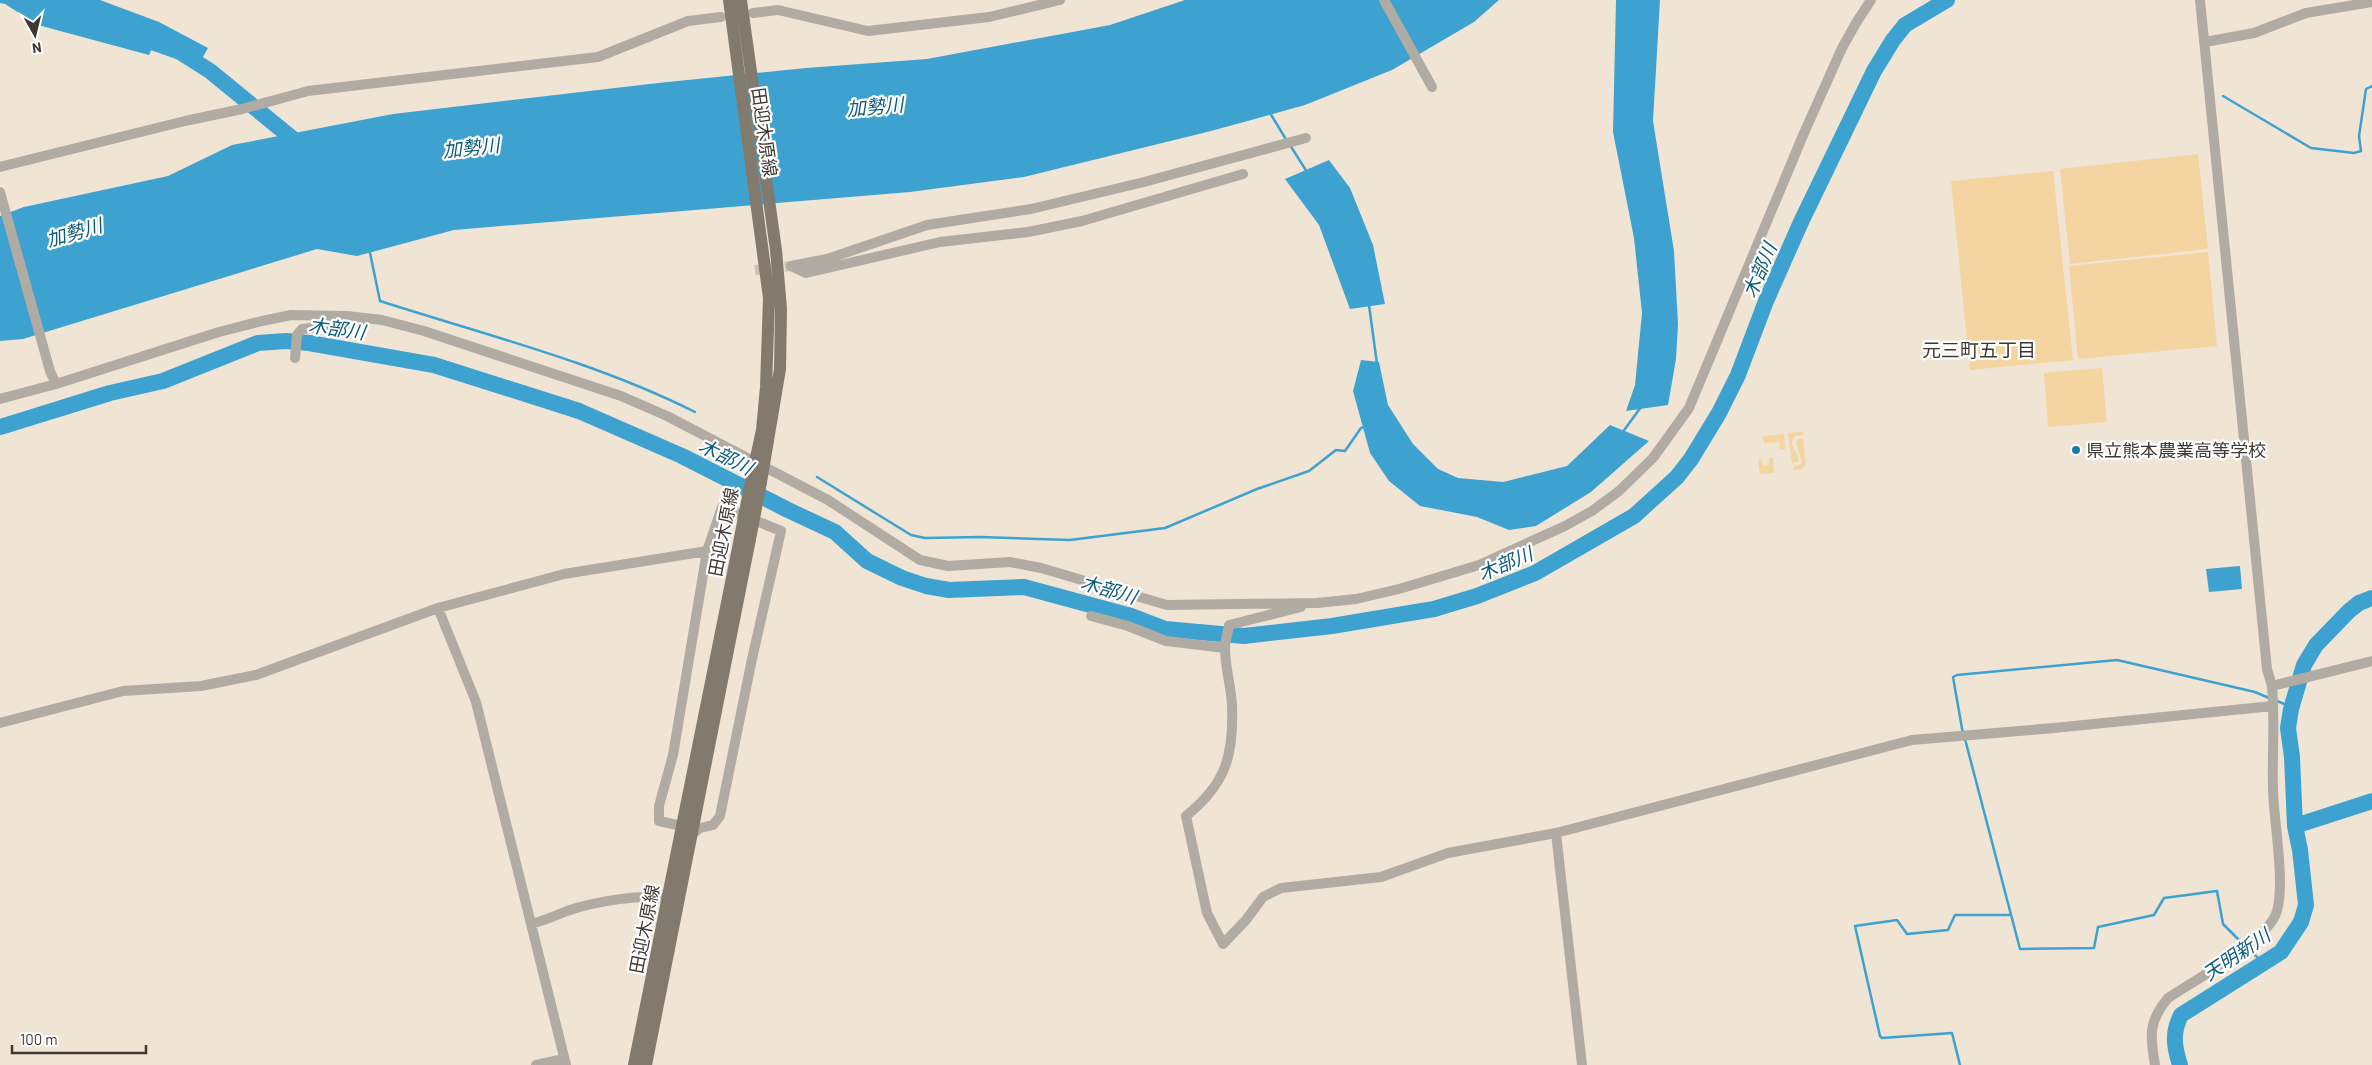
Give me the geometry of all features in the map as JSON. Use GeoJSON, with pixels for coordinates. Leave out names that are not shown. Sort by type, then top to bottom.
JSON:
{"type":"FeatureCollection","features":[{"type":"Feature","properties":{"kind":"main road","name":"田迎木原線"},"geometry":{"type":"LineString","coordinates":[[634,1065],[673,900],[759,464],[770,330],[765,214],[740,38],[729,0]]}},
{"type":"Feature","properties":{"kind":"main road","name":"田迎木原線"},"geometry":{"type":"LineString","coordinates":[[740,38],[741,0]]}},
{"type":"Feature","properties":{"kind":"main road","name":"田迎木原線"},"geometry":{"type":"LineString","coordinates":[[646,1065],[673,900]]}},
{"type":"Feature","properties":{"kind":"street"},"geometry":{"type":"LineString","coordinates":[[753,13],[778,10],[868,32],[989,17],[1060,0]]}},
{"type":"Feature","properties":{"kind":"street"},"geometry":{"type":"LineString","coordinates":[[1384,0],[1432,87]]}},
{"type":"Feature","properties":{"kind":"street"},"geometry":{"type":"LineString","coordinates":[[0,399],[56,384],[219,332],[291,315],[347,316],[382,320],[424,331],[621,396],[667,416],[828,500],[920,560],[948,566],[1010,562],[1041,568],[1167,605],[1317,602],[1356,599],[1399,589],[1479,565],[1565,526],[1592,511],[1636,476],[1653,458],[1689,408],[1838,56],[1856,22],[1871,0]]}},
{"type":"Feature","properties":{"kind":"street"},"geometry":{"type":"LineString","coordinates":[[2155,1065],[2150,1036],[2153,1022],[2161,1006],[2168,998],[2244,948],[2264,931],[2275,916],[2279,893],[2273,791],[2272,686],[2266,661],[2200,0]]}},
{"type":"Feature","properties":{"kind":"street"},"geometry":{"type":"LineString","coordinates":[[2205,42],[2254,33],[2306,13],[2372,2]]}},
{"type":"Feature","properties":{"kind":"street"},"geometry":{"type":"LineString","coordinates":[[0,167],[175,123],[242,109],[308,91],[598,56],[688,22],[721,17]]}},
{"type":"Feature","properties":{"kind":"street"},"geometry":{"type":"LineString","coordinates":[[1243,174],[1109,213],[1028,232],[940,242],[806,273],[791,266],[826,259],[927,224],[1032,209],[1144,182],[1306,138]]}},
{"type":"Feature","properties":{"kind":"street"},"geometry":{"type":"LineString","coordinates":[[0,192],[50,371],[56,384]]}},
{"type":"Feature","properties":{"kind":"street"},"geometry":{"type":"LineString","coordinates":[[295,358],[297,335],[302,329],[382,320]]}},
{"type":"Feature","properties":{"kind":"street"},"geometry":{"type":"LineString","coordinates":[[722,507],[781,531],[752,659],[720,816],[713,825],[687,830],[659,821],[659,806],[673,755],[707,551],[722,507]]}},
{"type":"Feature","properties":{"kind":"street"},"geometry":{"type":"LineString","coordinates":[[0,724],[123,691],[201,686],[256,675],[438,608],[564,574],[707,551]]}},
{"type":"Feature","properties":{"kind":"street"},"geometry":{"type":"LineString","coordinates":[[1317,602],[1229,626],[1226,645],[1232,705],[1230,753],[1224,772],[1206,800],[1186,816],[1207,913],[1223,944],[1246,920],[1263,897],[1281,888],[1381,877],[1448,853],[1556,833],[1912,740],[2273,706]]}},
{"type":"Feature","properties":{"kind":"street"},"geometry":{"type":"LineString","coordinates":[[438,608],[476,702],[565,1062],[536,1065]]}},
{"type":"Feature","properties":{"kind":"street"},"geometry":{"type":"LineString","coordinates":[[1091,616],[1128,626],[1166,641],[1226,645]]}},
{"type":"Feature","properties":{"kind":"street"},"geometry":{"type":"LineString","coordinates":[[2272,686],[2372,661]]}},
{"type":"Feature","properties":{"kind":"street"},"geometry":{"type":"LineString","coordinates":[[1556,833],[1582,1065]]}},
{"type":"Feature","properties":{"kind":"street"},"geometry":{"type":"LineString","coordinates":[[531,924],[586,906],[638,898],[673,900]]}},
{"type":"Feature","properties":{"kind":"shaded area"},"geometry":{"type":"Polygon","coordinates":[[[2198,154],[2208,249],[2070,264],[2060,169],[2198,154]]]}},
{"type":"Feature","properties":{"kind":"shaded area"},"geometry":{"type":"Polygon","coordinates":[[[2053,171],[2073,360],[1970,370],[1951,181],[2053,171]]]}},
{"type":"Feature","properties":{"kind":"shaded area"},"geometry":{"type":"Polygon","coordinates":[[[2208,252],[2217,346],[2078,359],[2069,266],[2208,252]]]}},
{"type":"Feature","properties":{"kind":"shaded area"},"geometry":{"type":"Polygon","coordinates":[[[2102,368],[2107,422],[2048,427],[2044,373],[2102,368]]]}},
{"type":"Feature","properties":{"kind":"shaded area"},"geometry":{"type":"Polygon","coordinates":[[[1803,432],[1803,435],[1795,436],[1793,440],[1792,446],[1799,461],[1792,464],[1788,433],[1803,432]]]}},
{"type":"Feature","properties":{"kind":"shaded area"},"geometry":{"type":"Polygon","coordinates":[[[1784,434],[1785,449],[1780,450],[1779,442],[1764,443],[1763,436],[1784,434]]]}},
{"type":"Feature","properties":{"kind":"shaded area"},"geometry":{"type":"Polygon","coordinates":[[[1803,438],[1806,464],[1802,469],[1793,470],[1793,467],[1800,465],[1802,462],[1796,442],[1798,439],[1803,438]]]}},
{"type":"Feature","properties":{"kind":"shaded area"},"geometry":{"type":"Polygon","coordinates":[[[1773,457],[1774,473],[1760,474],[1758,460],[1762,459],[1763,466],[1769,465],[1769,458],[1773,457]]]}},
{"type":"Feature","properties":{"kind":"water"},"geometry":{"type":"Polygon","coordinates":[[[0,0],[100,0],[159,22],[208,48],[200,62],[163,40],[155,42],[149,55],[38,25],[5,4],[0,3],[0,0]]]}},
{"type":"Feature","properties":{"kind":"water"},"geometry":{"type":"Polygon","coordinates":[[[1185,0],[1499,0],[1474,22],[1392,70],[1305,105],[1211,131],[1024,177],[910,192],[454,230],[357,256],[317,249],[23,339],[0,341],[0,216],[24,207],[168,176],[232,145],[393,114],[658,83],[806,68],[927,59],[1110,25],[1185,0]]]}},
{"type":"Feature","properties":{"kind":"water"},"geometry":{"type":"Polygon","coordinates":[[[1616,0],[1660,0],[1653,121],[1674,251],[1678,324],[1676,359],[1668,405],[1626,411],[1635,385],[1642,313],[1634,238],[1613,132],[1616,0]]]}},
{"type":"Feature","properties":{"kind":"water"},"geometry":{"type":"Polygon","coordinates":[[[1329,160],[1350,188],[1373,245],[1385,304],[1350,309],[1319,225],[1285,179],[1329,160]]]}},
{"type":"Feature","properties":{"kind":"water"},"geometry":{"type":"Polygon","coordinates":[[[1361,360],[1379,362],[1388,405],[1413,444],[1438,469],[1458,478],[1503,482],[1567,466],[1610,425],[1649,441],[1591,492],[1536,526],[1509,530],[1477,517],[1420,506],[1389,481],[1370,453],[1353,391],[1361,360]]]}},
{"type":"Feature","properties":{"kind":"water"},"geometry":{"type":"Polygon","coordinates":[[[2240,566],[2242,589],[2209,592],[2206,569],[2240,566]]]}},
{"type":"Feature","properties":{"kind":"water"},"geometry":{"type":"Polygon","coordinates":[[[2372,800],[2372,807],[2321,820],[2372,800]]]}},
{"type":"Feature","properties":{"kind":"waterway","name":"木部川"},"geometry":{"type":"LineString","coordinates":[[0,427],[110,393],[163,381],[258,343],[286,341],[309,343],[434,365],[579,411],[682,456],[835,532],[867,561],[902,578],[926,586],[949,590],[1024,587],[1131,616],[1165,629],[1244,636],[1332,626],[1434,609],[1477,596],[1535,573],[1634,516],[1677,477],[1691,459],[1719,413],[1738,375],[1766,301],[1801,222],[1874,71],[1893,40],[1905,25],[1947,0]]}},
{"type":"Feature","properties":{"kind":"waterway","name":"加勢川"},"geometry":{"type":"LineString","coordinates":[[135,36],[180,52],[210,71],[304,148]]}},
{"type":"Feature","properties":{"kind":"waterway"},"geometry":{"type":"LineString","coordinates":[[2223,96],[2311,148],[2354,153],[2361,151],[2359,136],[2366,89],[2372,86]]}},
{"type":"Feature","properties":{"kind":"waterway"},"geometry":{"type":"LineString","coordinates":[[1270,113],[1287,141]]}},
{"type":"Feature","properties":{"kind":"waterway"},"geometry":{"type":"LineString","coordinates":[[1290,145],[1307,172]]}},
{"type":"Feature","properties":{"kind":"waterway"},"geometry":{"type":"LineString","coordinates":[[370,253],[380,301],[540,350],[618,378],[695,412]]}},
{"type":"Feature","properties":{"kind":"waterway"},"geometry":{"type":"LineString","coordinates":[[1369,305],[1377,364]]}},
{"type":"Feature","properties":{"kind":"waterway"},"geometry":{"type":"LineString","coordinates":[[1622,433],[1641,407]]}},
{"type":"Feature","properties":{"kind":"waterway"},"geometry":{"type":"LineString","coordinates":[[817,477],[911,535],[925,538],[981,537],[1070,540],[1165,528],[1257,489],[1309,471],[1336,450],[1345,451],[1361,428],[1364,427]]}},
{"type":"Feature","properties":{"kind":"waterway","name":"天明新川"},"geometry":{"type":"LineString","coordinates":[[2180,1065],[2176,1052],[2175,1034],[2181,1015],[2281,952],[2301,922],[2306,905],[2300,850],[2295,826],[2292,757],[2288,728],[2291,709],[2304,665],[2316,645],[2349,611],[2359,603],[2372,598]]}},
{"type":"Feature","properties":{"kind":"waterway"},"geometry":{"type":"LineString","coordinates":[[1963,734],[1953,677],[1957,675],[2117,660],[2255,692],[2269,698]]}},
{"type":"Feature","properties":{"kind":"waterway"},"geometry":{"type":"LineString","coordinates":[[2277,701],[2292,707],[2291,709]]}},
{"type":"Feature","properties":{"kind":"waterway"},"geometry":{"type":"LineString","coordinates":[[1965,739],[2020,949],[2094,948],[2098,927],[2154,915],[2164,898],[2217,891],[2223,924],[2244,945]]}},
{"type":"Feature","properties":{"kind":"waterway","name":"天明新川"},"geometry":{"type":"LineString","coordinates":[[2295,826],[2372,801]]}},
{"type":"Feature","properties":{"kind":"waterway"},"geometry":{"type":"LineString","coordinates":[[1960,1065],[1952,1033],[1882,1038],[1880,1036],[1855,926],[1897,920],[1907,934],[1948,930],[1955,915],[2010,915]]}},
{"type":"Feature","properties":{"kind":"waterway"},"geometry":{"type":"LineString","coordinates":[[2248,949],[2265,964]]}},
{"type":"Feature","properties":{"kind":"tunnel"},"geometry":{"type":"LineString","coordinates":[[755,270],[791,266]]}},
{"type":"Feature","properties":{"kind":"place","name":"県立熊本農業高等学校"},"geometry":{"type":"Point","coordinates":[2076,450]}},
{"type":"Feature","properties":{"kind":"district","name":"元三町五丁目"},"geometry":{"type":"Point","coordinates":[1979,349]}}]}
